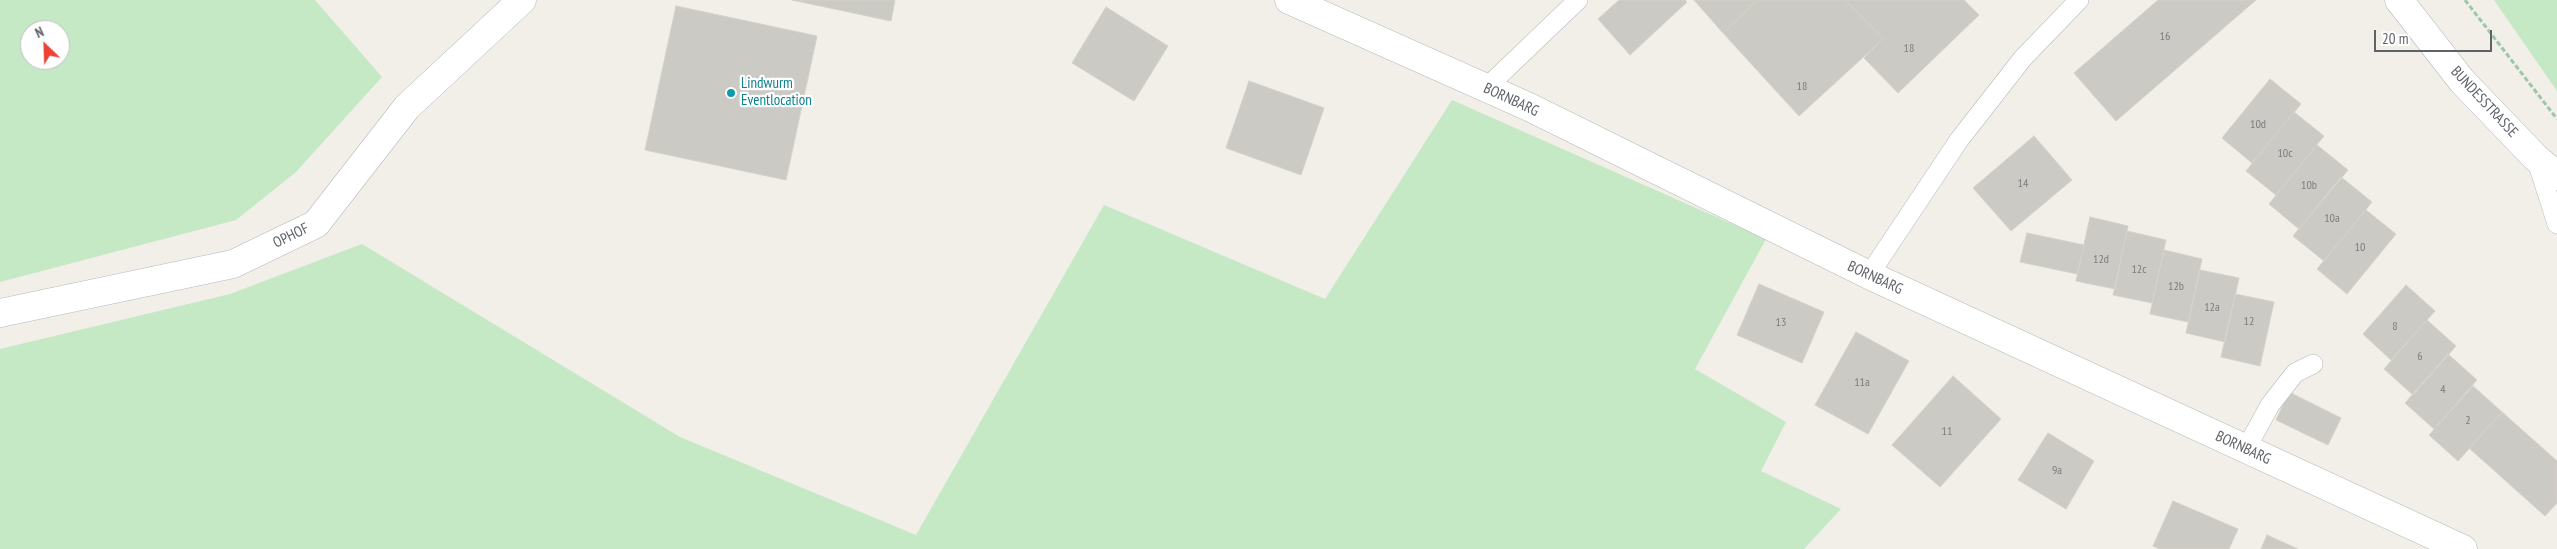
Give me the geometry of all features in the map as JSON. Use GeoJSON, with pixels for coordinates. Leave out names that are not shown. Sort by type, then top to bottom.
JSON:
{"type":"FeatureCollection","features":[{"type":"Feature","properties":{"kind":"street","name":"OPHOF"},"geometry":{"type":"LineString","coordinates":[[0,313],[233,264],[316,224],[406,107],[522,0]]}},
{"type":"Feature","properties":{"kind":"street","name":"BORNBARG"},"geometry":{"type":"LineString","coordinates":[[1289,0],[1486,88],[1869,275],[2464,549]]}},
{"type":"Feature","properties":{"kind":"street","name":"BUNDESSTRASSE"},"geometry":{"type":"LineString","coordinates":[[2399,0],[2462,81],[2535,157],[2557,176]]}},
{"type":"Feature","properties":{"kind":"lane"},"geometry":{"type":"LineString","coordinates":[[1486,88],[1578,0]]}},
{"type":"Feature","properties":{"kind":"lane"},"geometry":{"type":"LineString","coordinates":[[1869,275],[1959,140],[2023,58],[2080,0]]}},
{"type":"Feature","properties":{"kind":"lane"},"geometry":{"type":"LineString","coordinates":[[2535,157],[2557,224]]}},
{"type":"Feature","properties":{"kind":"lane"},"geometry":{"type":"LineString","coordinates":[[2246,449],[2270,405],[2295,372],[2312,364]]}},
{"type":"Feature","properties":{"kind":"path"},"geometry":{"type":"LineString","coordinates":[[2465,0],[2557,119]]}},
{"type":"Feature","properties":{"kind":"green space"},"geometry":{"type":"Polygon","coordinates":[[[0,0],[315,0],[382,77],[296,172],[236,220],[0,282],[0,0]]]}},
{"type":"Feature","properties":{"kind":"green space"},"geometry":{"type":"Polygon","coordinates":[[[2494,0],[2557,0],[2557,91],[2494,0]]]}},
{"type":"Feature","properties":{"kind":"green space"},"geometry":{"type":"Polygon","coordinates":[[[1452,100],[1766,239],[1695,369],[1786,422],[1761,471],[1841,509],[1804,549],[0,549],[0,349],[230,294],[362,244],[680,437],[916,535],[1104,205],[1325,299],[1452,100]]]}},
{"type":"Feature","properties":{"kind":"building"},"geometry":{"type":"Polygon","coordinates":[[[792,0],[895,0],[891,21],[792,0]]]}},
{"type":"Feature","properties":{"kind":"building"},"geometry":{"type":"Polygon","coordinates":[[[1619,0],[1685,0],[1687,2],[1630,55],[1598,19],[1619,0]]]}},
{"type":"Feature","properties":{"kind":"building"},"geometry":{"type":"Polygon","coordinates":[[[1694,0],[1757,0],[1723,33],[1694,0]]]}},
{"type":"Feature","properties":{"kind":"building"},"geometry":{"type":"Polygon","coordinates":[[[1757,0],[1845,0],[1883,39],[1799,116],[1723,33],[1757,0]]]}},
{"type":"Feature","properties":{"kind":"building"},"geometry":{"type":"Polygon","coordinates":[[[1845,0],[1964,0],[1979,15],[1898,93],[1864,58],[1883,39],[1845,0]]]}},
{"type":"Feature","properties":{"kind":"building"},"geometry":{"type":"Polygon","coordinates":[[[2158,0],[2256,0],[2116,121],[2074,73],[2158,0]]]}},
{"type":"Feature","properties":{"kind":"building","name":"Lindwurm Eventlocation"},"geometry":{"type":"Polygon","coordinates":[[[676,6],[817,36],[786,180],[645,150],[676,6]]]}},
{"type":"Feature","properties":{"kind":"building"},"geometry":{"type":"Polygon","coordinates":[[[1106,7],[1168,46],[1134,101],[1072,63],[1106,7]]]}},
{"type":"Feature","properties":{"kind":"building"},"geometry":{"type":"Polygon","coordinates":[[[2270,79],[2301,104],[2252,163],[2222,138],[2270,79]]]}},
{"type":"Feature","properties":{"kind":"building"},"geometry":{"type":"Polygon","coordinates":[[[1249,81],[1324,108],[1301,175],[1226,148],[1249,81]]]}},
{"type":"Feature","properties":{"kind":"building"},"geometry":{"type":"Polygon","coordinates":[[[2294,112],[2324,136],[2276,195],[2246,171],[2294,112]]]}},
{"type":"Feature","properties":{"kind":"building"},"geometry":{"type":"Polygon","coordinates":[[[2034,136],[2072,180],[2011,231],[1973,188],[2034,136]]]}},
{"type":"Feature","properties":{"kind":"building"},"geometry":{"type":"Polygon","coordinates":[[[2317,145],[2348,170],[2299,229],[2269,204],[2317,145]]]}},
{"type":"Feature","properties":{"kind":"building"},"geometry":{"type":"Polygon","coordinates":[[[2341,177],[2372,202],[2324,261],[2293,236],[2341,177]]]}},
{"type":"Feature","properties":{"kind":"building"},"geometry":{"type":"Polygon","coordinates":[[[2366,210],[2396,234],[2347,294],[2317,269],[2366,210]]]}},
{"type":"Feature","properties":{"kind":"building"},"geometry":{"type":"Polygon","coordinates":[[[2090,217],[2128,226],[2115,289],[2076,281],[2090,217]]]}},
{"type":"Feature","properties":{"kind":"building"},"geometry":{"type":"Polygon","coordinates":[[[2127,231],[2166,240],[2152,303],[2113,295],[2127,231]]]}},
{"type":"Feature","properties":{"kind":"building"},"geometry":{"type":"Polygon","coordinates":[[[2027,233],[2084,245],[2077,274],[2020,262],[2027,233]]]}},
{"type":"Feature","properties":{"kind":"building"},"geometry":{"type":"Polygon","coordinates":[[[2164,250],[2202,259],[2188,322],[2150,314],[2164,250]]]}},
{"type":"Feature","properties":{"kind":"building"},"geometry":{"type":"Polygon","coordinates":[[[2200,270],[2239,278],[2225,342],[2186,333],[2200,270]]]}},
{"type":"Feature","properties":{"kind":"building"},"geometry":{"type":"Polygon","coordinates":[[[1759,284],[1824,312],[1802,363],[1737,335],[1759,284]]]}},
{"type":"Feature","properties":{"kind":"building"},"geometry":{"type":"Polygon","coordinates":[[[2406,285],[2435,311],[2391,360],[2363,334],[2406,285]]]}},
{"type":"Feature","properties":{"kind":"building"},"geometry":{"type":"Polygon","coordinates":[[[2235,294],[2274,302],[2260,366],[2221,357],[2235,294]]]}},
{"type":"Feature","properties":{"kind":"building"},"geometry":{"type":"Polygon","coordinates":[[[2427,320],[2456,346],[2413,395],[2384,369],[2427,320]]]}},
{"type":"Feature","properties":{"kind":"building"},"geometry":{"type":"Polygon","coordinates":[[[1856,332],[1909,361],[1868,434],[1815,405],[1856,332]]]}},
{"type":"Feature","properties":{"kind":"building"},"geometry":{"type":"Polygon","coordinates":[[[2448,354],[2477,380],[2434,429],[2405,403],[2448,354]]]}},
{"type":"Feature","properties":{"kind":"building"},"geometry":{"type":"Polygon","coordinates":[[[1953,376],[2001,419],[1940,487],[1892,445],[1953,376]]]}},
{"type":"Feature","properties":{"kind":"building"},"geometry":{"type":"Polygon","coordinates":[[[2473,386],[2502,412],[2458,461],[2429,435],[2473,386]]]}},
{"type":"Feature","properties":{"kind":"building"},"geometry":{"type":"Polygon","coordinates":[[[2289,392],[2341,418],[2328,445],[2276,420],[2289,392]]]}},
{"type":"Feature","properties":{"kind":"building"},"geometry":{"type":"Polygon","coordinates":[[[2502,412],[2557,461],[2557,503],[2545,516],[2469,448],[2502,412]]]}},
{"type":"Feature","properties":{"kind":"building"},"geometry":{"type":"Polygon","coordinates":[[[2048,433],[2094,461],[2066,509],[2018,480],[2048,433]]]}},
{"type":"Feature","properties":{"kind":"building"},"geometry":{"type":"Polygon","coordinates":[[[2173,501],[2238,529],[2229,549],[2160,549],[2153,546],[2173,501]]]}},
{"type":"Feature","properties":{"kind":"building"},"geometry":{"type":"Polygon","coordinates":[[[2267,535],[2298,549],[2261,549],[2267,535]]]}},
{"type":"Feature","properties":{"kind":"place","name":"Lindwurm Eventlocation"},"geometry":{"type":"Point","coordinates":[731,93]}}]}
